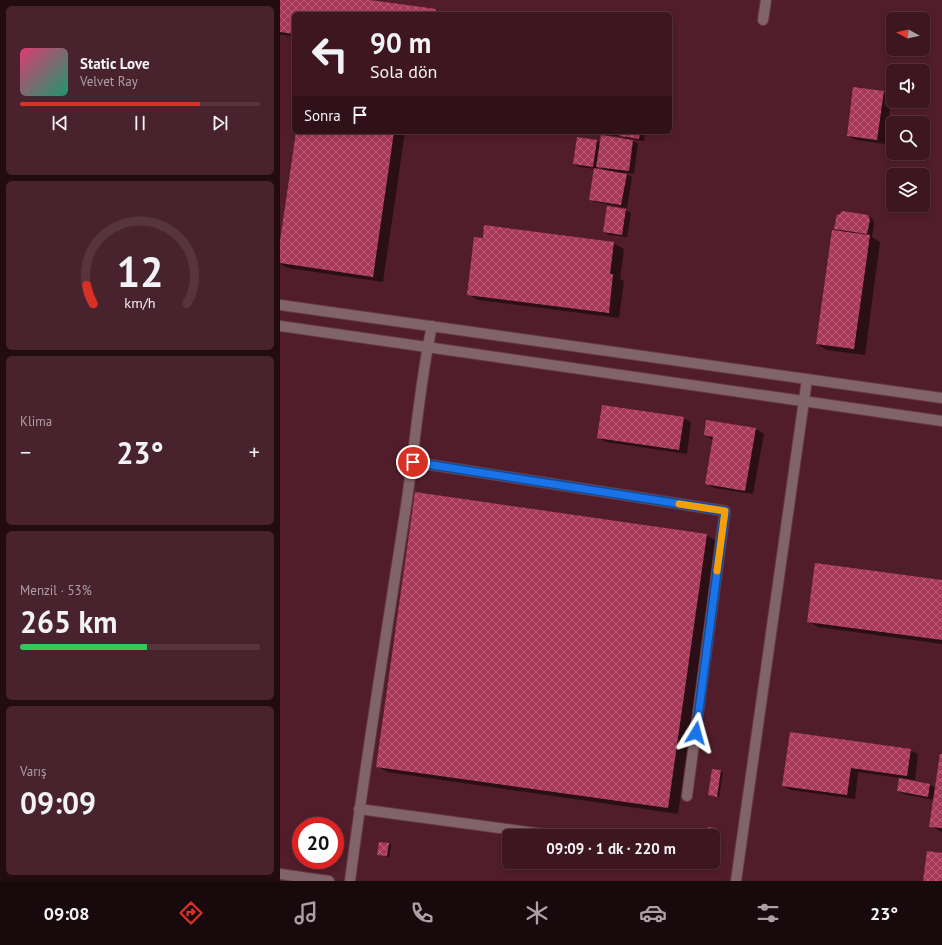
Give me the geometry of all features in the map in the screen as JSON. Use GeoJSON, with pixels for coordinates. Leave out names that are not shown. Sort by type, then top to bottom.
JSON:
{"type":"FeatureCollection","features":[{"type":"Feature","properties":{"kind":"lane"},"geometry":{"type":"LineString","coordinates":[[763,20],[766,0]]}},
{"type":"Feature","properties":{"kind":"lane"},"geometry":{"type":"LineString","coordinates":[[280,305],[942,398]]}},
{"type":"Feature","properties":{"kind":"lane"},"geometry":{"type":"LineString","coordinates":[[280,326],[427,349],[804,400],[942,421]]}},
{"type":"Feature","properties":{"kind":"lane"},"geometry":{"type":"LineString","coordinates":[[350,881],[359,809],[413,462],[427,349],[432,326]]}},
{"type":"Feature","properties":{"kind":"lane"},"geometry":{"type":"LineString","coordinates":[[736,881],[807,379]]}},
{"type":"Feature","properties":{"kind":"lane"},"geometry":{"type":"LineString","coordinates":[[413,462],[725,511],[687,796]]}},
{"type":"Feature","properties":{"kind":"lane"},"geometry":{"type":"LineString","coordinates":[[359,809],[506,829]]}},
{"type":"Feature","properties":{"kind":"lane"},"geometry":{"type":"LineString","coordinates":[[280,874],[329,881]]}},
{"type":"Feature","properties":{"kind":"building"},"geometry":{"type":"Polygon","coordinates":[[[280,0],[370,0],[436,9],[436,12],[292,12],[292,34],[280,32],[280,0]]]}},
{"type":"Feature","properties":{"kind":"building"},"geometry":{"type":"Polygon","coordinates":[[[853,87],[884,91],[877,140],[847,136],[853,87]]]}},
{"type":"Feature","properties":{"kind":"building"},"geometry":{"type":"Polygon","coordinates":[[[296,134],[394,134],[373,277],[280,263],[280,241],[296,134]]]}},
{"type":"Feature","properties":{"kind":"building"},"geometry":{"type":"Polygon","coordinates":[[[620,134],[640,134],[639,139],[620,136],[620,134]]]}},
{"type":"Feature","properties":{"kind":"building"},"geometry":{"type":"Polygon","coordinates":[[[601,135],[633,140],[629,171],[596,167],[601,135]]]}},
{"type":"Feature","properties":{"kind":"building"},"geometry":{"type":"Polygon","coordinates":[[[577,137],[597,140],[593,167],[573,164],[577,137]]]}},
{"type":"Feature","properties":{"kind":"building"},"geometry":{"type":"Polygon","coordinates":[[[594,168],[627,174],[621,205],[589,200],[594,168]]]}},
{"type":"Feature","properties":{"kind":"building"},"geometry":{"type":"Polygon","coordinates":[[[607,206],[626,209],[622,235],[603,232],[607,206]]]}},
{"type":"Feature","properties":{"kind":"building"},"geometry":{"type":"Polygon","coordinates":[[[842,211],[868,215],[870,220],[867,234],[834,229],[837,214],[839,215],[842,211]]]}},
{"type":"Feature","properties":{"kind":"building"},"geometry":{"type":"Polygon","coordinates":[[[484,225],[614,242],[610,274],[613,274],[609,313],[467,295],[474,237],[483,238],[484,225]]]}},
{"type":"Feature","properties":{"kind":"building"},"geometry":{"type":"Polygon","coordinates":[[[832,230],[870,235],[854,349],[816,344],[832,230]]]}},
{"type":"Feature","properties":{"kind":"building"},"geometry":{"type":"Polygon","coordinates":[[[602,405],[684,417],[679,450],[597,438],[602,405]]]}},
{"type":"Feature","properties":{"kind":"building"},"geometry":{"type":"Polygon","coordinates":[[[706,420],[756,428],[745,491],[705,484],[713,437],[704,435],[706,420]]]}},
{"type":"Feature","properties":{"kind":"building"},"geometry":{"type":"Polygon","coordinates":[[[415,492],[707,534],[668,808],[376,767],[415,492]]]}},
{"type":"Feature","properties":{"kind":"building"},"geometry":{"type":"Polygon","coordinates":[[[815,563],[942,580],[942,640],[807,622],[815,563]]]}},
{"type":"Feature","properties":{"kind":"building"},"geometry":{"type":"Polygon","coordinates":[[[790,732],[911,749],[907,776],[851,768],[847,795],[782,786],[790,732]]]}},
{"type":"Feature","properties":{"kind":"building"},"geometry":{"type":"Polygon","coordinates":[[[940,754],[942,754],[942,828],[929,827],[940,754]]]}},
{"type":"Feature","properties":{"kind":"building"},"geometry":{"type":"Polygon","coordinates":[[[712,769],[721,770],[717,797],[708,795],[712,769]]]}},
{"type":"Feature","properties":{"kind":"building"},"geometry":{"type":"Polygon","coordinates":[[[899,778],[930,784],[928,797],[897,791],[899,778]]]}},
{"type":"Feature","properties":{"kind":"building"},"geometry":{"type":"Polygon","coordinates":[[[708,827],[716,828],[716,829],[708,829],[708,827]]]}},
{"type":"Feature","properties":{"kind":"building"},"geometry":{"type":"Polygon","coordinates":[[[379,842],[389,843],[387,856],[377,855],[379,842]]]}},
{"type":"Feature","properties":{"kind":"building"},"geometry":{"type":"Polygon","coordinates":[[[927,851],[942,853],[942,881],[923,881],[927,851]]]}},
{"type":"Feature","properties":{"kind":"slow traffic"},"geometry":{"type":"LineString","coordinates":[[679,504],[725,511],[717,571]]}},
{"type":"Feature","properties":{"kind":"route"},"geometry":{"type":"LineString","coordinates":[[413,462],[725,511],[696,733]]}}]}
